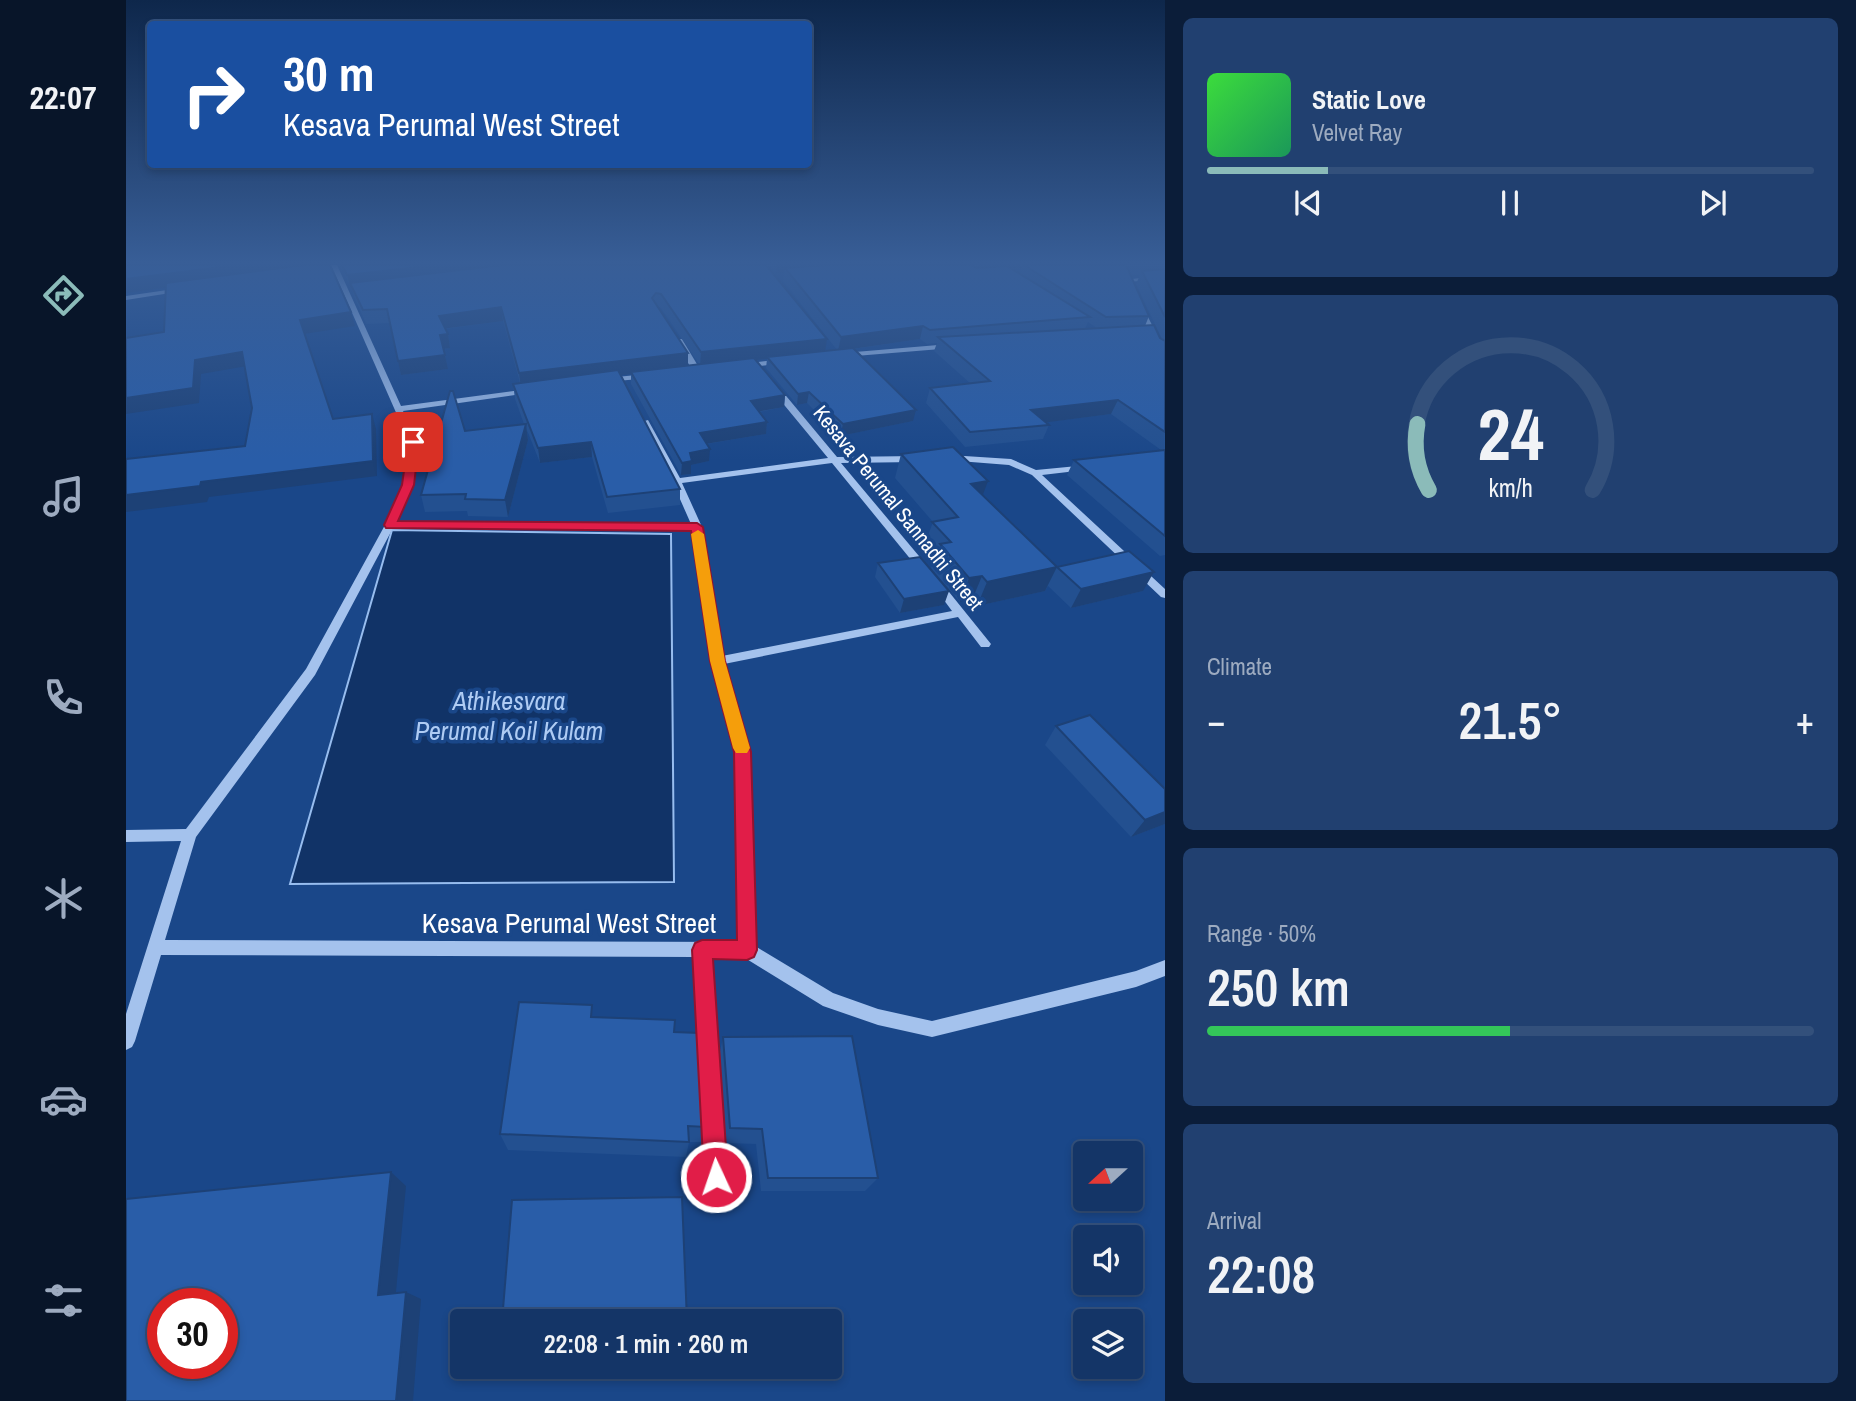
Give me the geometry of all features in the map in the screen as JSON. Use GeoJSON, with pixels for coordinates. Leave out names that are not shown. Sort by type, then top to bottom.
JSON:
{"type":"FeatureCollection","features":[{"type":"Feature","properties":{"kind":"street"},"geometry":{"type":"LineString","coordinates":[[126,1041],[190,835],[311,672],[390,525],[408,485],[413,442],[362,330]]}},
{"type":"Feature","properties":{"kind":"street"},"geometry":{"type":"LineString","coordinates":[[1151,330],[1158,348],[1165,356]]}},
{"type":"Feature","properties":{"kind":"street"},"geometry":{"type":"LineString","coordinates":[[672,331],[697,371]]}},
{"type":"Feature","properties":{"kind":"street"},"geometry":{"type":"LineString","coordinates":[[1142,334],[1153,334]]}},
{"type":"Feature","properties":{"kind":"street"},"geometry":{"type":"LineString","coordinates":[[835,356],[959,345]]}},
{"type":"Feature","properties":{"kind":"street"},"geometry":{"type":"LineString","coordinates":[[732,367],[795,360]]}},
{"type":"Feature","properties":{"kind":"street","name":"Kesava Perumal Sannadhi Street"},"geometry":{"type":"LineString","coordinates":[[755,364],[985,644]]}},
{"type":"Feature","properties":{"kind":"street"},"geometry":{"type":"LineString","coordinates":[[685,372],[709,369]]}},
{"type":"Feature","properties":{"kind":"street"},"geometry":{"type":"LineString","coordinates":[[593,382],[624,384],[659,374]]}},
{"type":"Feature","properties":{"kind":"street"},"geometry":{"type":"LineString","coordinates":[[399,409],[538,390]]}},
{"type":"Feature","properties":{"kind":"street"},"geometry":{"type":"LineString","coordinates":[[640,412],[677,481],[697,527],[717,661],[743,752],[747,950]]}},
{"type":"Feature","properties":{"kind":"street"},"geometry":{"type":"LineString","coordinates":[[944,458],[1011,462],[1035,473],[1165,595]]}},
{"type":"Feature","properties":{"kind":"street"},"geometry":{"type":"LineString","coordinates":[[677,481],[835,460],[931,459]]}},
{"type":"Feature","properties":{"kind":"street"},"geometry":{"type":"LineString","coordinates":[[1035,473],[1100,466]]}},
{"type":"Feature","properties":{"kind":"street"},"geometry":{"type":"LineString","coordinates":[[390,525],[697,527]]}},
{"type":"Feature","properties":{"kind":"street"},"geometry":{"type":"LineString","coordinates":[[717,661],[960,612]]}},
{"type":"Feature","properties":{"kind":"street"},"geometry":{"type":"LineString","coordinates":[[126,836],[190,835]]}},
{"type":"Feature","properties":{"kind":"street","name":"Kesava Perumal West Street"},"geometry":{"type":"LineString","coordinates":[[157,947],[747,950],[829,1000],[878,1017],[932,1029],[1136,979],[1165,968]]}},
{"type":"Feature","properties":{"kind":"street"},"geometry":{"type":"LineString","coordinates":[[702,950],[716,1177]]}},
{"type":"Feature","properties":{"kind":"water","name":"Athikesvara Perumal Koil Kulam"},"geometry":{"type":"Polygon","coordinates":[[[392,530],[671,534],[674,882],[290,884],[392,530]]]}},
{"type":"Feature","properties":{"kind":"building"},"geometry":{"type":"Polygon","coordinates":[[[303,330],[333,419],[372,414],[373,461],[201,482],[200,486],[126,495],[126,459],[245,446],[252,408],[242,352],[195,360],[193,388],[126,398],[126,338],[164,332],[303,330]]]}},
{"type":"Feature","properties":{"kind":"building"},"geometry":{"type":"Polygon","coordinates":[[[392,330],[446,330],[448,334],[440,335],[445,355],[398,361],[392,330]]]}},
{"type":"Feature","properties":{"kind":"building"},"geometry":{"type":"Polygon","coordinates":[[[507,330],[673,330],[688,353],[519,373],[507,330]]]}},
{"type":"Feature","properties":{"kind":"building"},"geometry":{"type":"Polygon","coordinates":[[[686,330],[820,330],[827,339],[701,352],[686,330]]]}},
{"type":"Feature","properties":{"kind":"building"},"geometry":{"type":"Polygon","coordinates":[[[836,330],[890,330],[841,337],[836,330]]]}},
{"type":"Feature","properties":{"kind":"building"},"geometry":{"type":"Polygon","coordinates":[[[1057,330],[1156,330],[1165,341],[1165,432],[1118,400],[1031,410],[1049,425],[970,432],[930,388],[990,381],[938,337],[1057,330]]]}},
{"type":"Feature","properties":{"kind":"building"},"geometry":{"type":"Polygon","coordinates":[[[853,348],[916,410],[843,424],[809,392],[798,394],[767,357],[853,348]]]}},
{"type":"Feature","properties":{"kind":"building"},"geometry":{"type":"Polygon","coordinates":[[[754,358],[785,395],[751,401],[767,422],[700,433],[710,449],[690,453],[692,461],[682,463],[631,372],[754,358]]]}},
{"type":"Feature","properties":{"kind":"building"},"geometry":{"type":"Polygon","coordinates":[[[618,370],[680,489],[607,497],[591,442],[538,448],[513,384],[618,370]]]}},
{"type":"Feature","properties":{"kind":"building"},"geometry":{"type":"Polygon","coordinates":[[[450,391],[453,391],[465,431],[526,424],[505,500],[465,499],[466,494],[421,495],[450,391]]]}},
{"type":"Feature","properties":{"kind":"building"},"geometry":{"type":"Polygon","coordinates":[[[953,447],[988,481],[971,484],[1057,567],[987,582],[982,576],[969,578],[940,544],[951,542],[932,522],[958,517],[901,454],[953,447]]]}},
{"type":"Feature","properties":{"kind":"building"},"geometry":{"type":"Polygon","coordinates":[[[1165,450],[1165,536],[1074,460],[1165,450]]]}},
{"type":"Feature","properties":{"kind":"building"},"geometry":{"type":"Polygon","coordinates":[[[1129,551],[1154,572],[1081,589],[1057,567],[1129,551]]]}},
{"type":"Feature","properties":{"kind":"building"},"geometry":{"type":"Polygon","coordinates":[[[920,557],[949,591],[904,599],[878,563],[920,557]]]}},
{"type":"Feature","properties":{"kind":"building"},"geometry":{"type":"Polygon","coordinates":[[[1090,715],[1165,789],[1165,812],[1145,820],[1056,726],[1090,715]]]}},
{"type":"Feature","properties":{"kind":"building"},"geometry":{"type":"Polygon","coordinates":[[[519,1002],[592,1005],[591,1017],[675,1020],[674,1032],[700,1033],[706,1127],[688,1126],[689,1142],[500,1134],[519,1002]]]}},
{"type":"Feature","properties":{"kind":"building"},"geometry":{"type":"Polygon","coordinates":[[[852,1036],[878,1178],[768,1178],[762,1129],[730,1128],[723,1037],[852,1036]]]}},
{"type":"Feature","properties":{"kind":"building"},"geometry":{"type":"Polygon","coordinates":[[[391,1172],[378,1295],[406,1292],[396,1401],[126,1401],[126,1199],[391,1172]]]}},
{"type":"Feature","properties":{"kind":"building"},"geometry":{"type":"Polygon","coordinates":[[[682,1197],[687,1309],[503,1309],[512,1200],[682,1197]]]}},
{"type":"Feature","properties":{"kind":"slow traffic"},"geometry":{"type":"LineString","coordinates":[[698,534],[717,661],[742,748]]}},
{"type":"Feature","properties":{"kind":"route"},"geometry":{"type":"LineString","coordinates":[[413,442],[408,485],[390,525],[697,527],[717,661],[743,752],[747,950],[702,950],[716,1177]]}}]}
